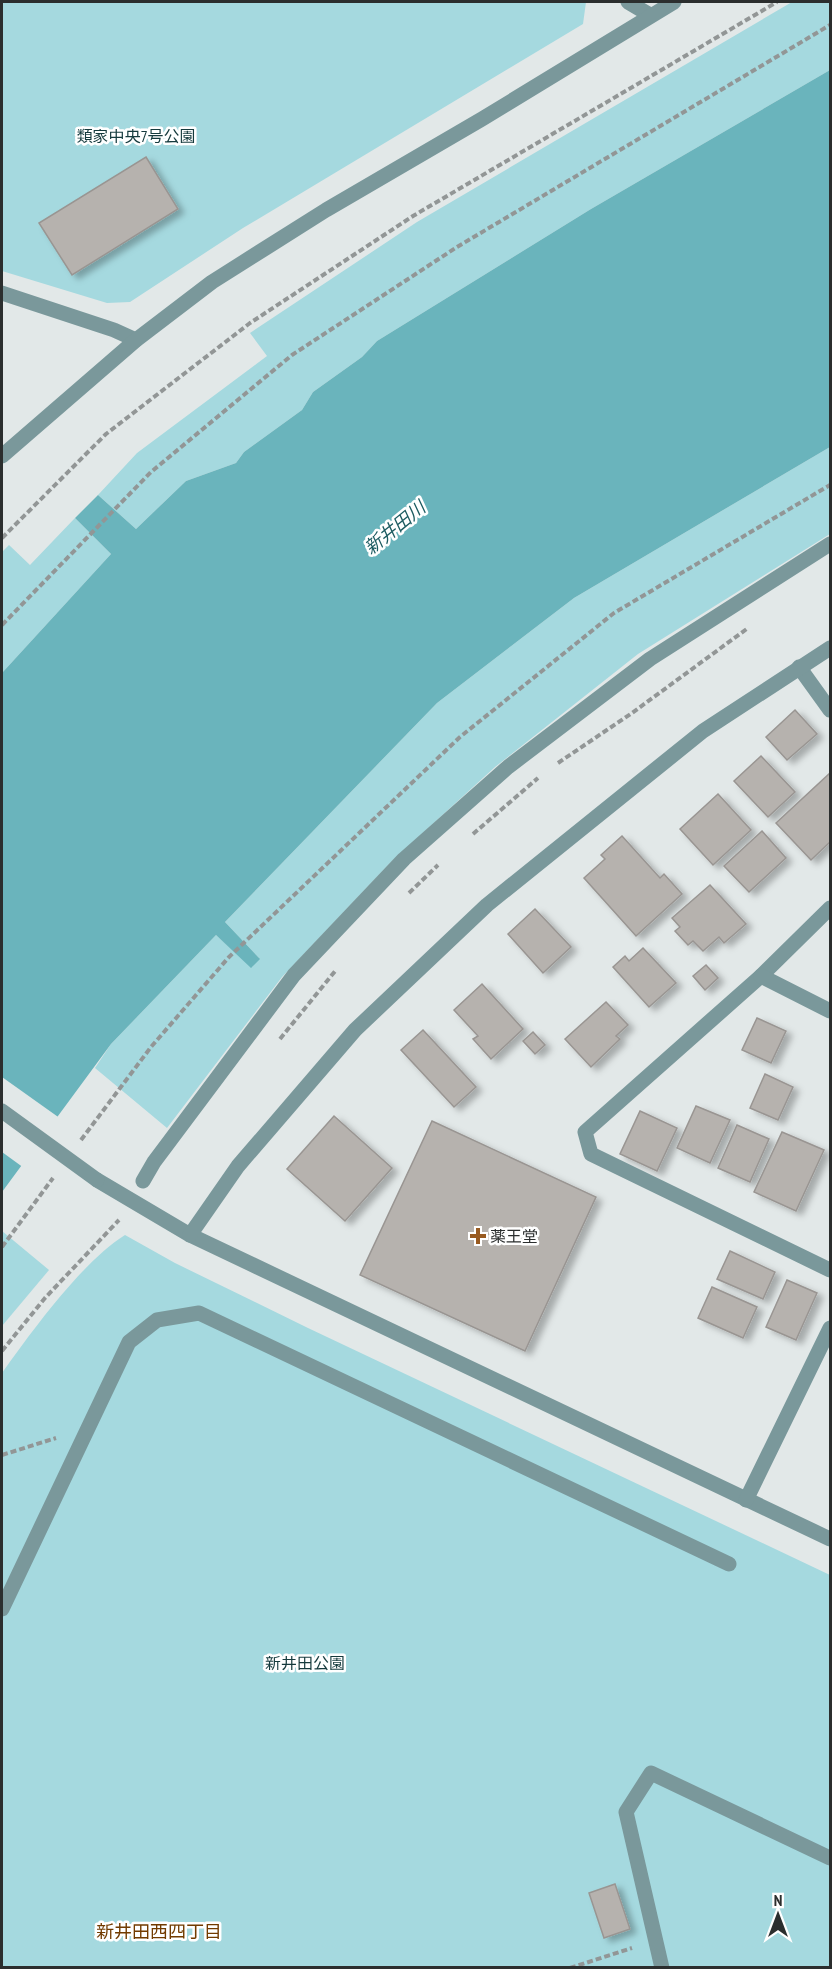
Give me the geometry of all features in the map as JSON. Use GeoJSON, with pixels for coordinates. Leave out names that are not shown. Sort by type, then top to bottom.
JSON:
{"type":"FeatureCollection","features":[{"type":"Feature","properties":{"kind":"street"},"geometry":{"type":"LineString","coordinates":[[628,2],[650,15]]}},
{"type":"Feature","properties":{"kind":"street"},"geometry":{"type":"LineString","coordinates":[[2,456],[136,340],[221,276],[674,2]]}},
{"type":"Feature","properties":{"kind":"street"},"geometry":{"type":"LineString","coordinates":[[2,293],[114,330],[136,340]]}},
{"type":"Feature","properties":{"kind":"street"},"geometry":{"type":"LineString","coordinates":[[143,1181],[154,1162],[294,975],[404,859],[508,767],[650,659],[831,544]]}},
{"type":"Feature","properties":{"kind":"street"},"geometry":{"type":"LineString","coordinates":[[190,1234],[238,1166],[355,1030],[487,905],[703,731],[831,648]]}},
{"type":"Feature","properties":{"kind":"street"},"geometry":{"type":"LineString","coordinates":[[799,667],[831,710]]}},
{"type":"Feature","properties":{"kind":"street"},"geometry":{"type":"LineString","coordinates":[[831,908],[761,976],[585,1132],[591,1154],[831,1270]]}},
{"type":"Feature","properties":{"kind":"street"},"geometry":{"type":"LineString","coordinates":[[761,976],[831,1011]]}},
{"type":"Feature","properties":{"kind":"street"},"geometry":{"type":"LineString","coordinates":[[2,1111],[98,1180],[190,1234],[831,1539]]}},
{"type":"Feature","properties":{"kind":"street"},"geometry":{"type":"LineString","coordinates":[[2,1609],[129,1342],[157,1320],[199,1313],[729,1564]]}},
{"type":"Feature","properties":{"kind":"street"},"geometry":{"type":"LineString","coordinates":[[746,1500],[831,1328]]}},
{"type":"Feature","properties":{"kind":"street"},"geometry":{"type":"LineString","coordinates":[[662,1968],[626,1812],[651,1773],[831,1858]]}},
{"type":"Feature","properties":{"kind":"path"},"geometry":{"type":"LineString","coordinates":[[2,538],[106,434],[250,323],[413,216],[777,2]]}},
{"type":"Feature","properties":{"kind":"path"},"geometry":{"type":"LineString","coordinates":[[2,625],[151,472],[292,355],[458,247],[831,25]]}},
{"type":"Feature","properties":{"kind":"path"},"geometry":{"type":"LineString","coordinates":[[80,1142],[151,1047],[229,957],[460,737],[614,613],[831,485]]}},
{"type":"Feature","properties":{"kind":"path"},"geometry":{"type":"LineString","coordinates":[[556,764],[632,714],[753,624]]}},
{"type":"Feature","properties":{"kind":"path"},"geometry":{"type":"LineString","coordinates":[[469,837],[547,770]]}},
{"type":"Feature","properties":{"kind":"path"},"geometry":{"type":"LineString","coordinates":[[400,901],[443,860]]}},
{"type":"Feature","properties":{"kind":"path"},"geometry":{"type":"LineString","coordinates":[[277,1042],[343,961]]}},
{"type":"Feature","properties":{"kind":"path"},"geometry":{"type":"LineString","coordinates":[[2,1246],[59,1170]]}},
{"type":"Feature","properties":{"kind":"path"},"geometry":{"type":"LineString","coordinates":[[2,1351],[45,1298],[120,1218]]}},
{"type":"Feature","properties":{"kind":"path"},"geometry":{"type":"LineString","coordinates":[[2,1455],[88,1427]]}},
{"type":"Feature","properties":{"kind":"path"},"geometry":{"type":"LineString","coordinates":[[570,1968],[656,1941]]}},
{"type":"Feature","properties":{"kind":"green space","name":"類家中央7号公園"},"geometry":{"type":"Polygon","coordinates":[[[2,2],[586,2],[583,24],[243,228],[130,302],[107,303],[2,271],[2,2]]]}},
{"type":"Feature","properties":{"kind":"green space"},"geometry":{"type":"Polygon","coordinates":[[[792,2],[830,2],[830,70],[591,209],[377,341],[362,357],[313,392],[302,410],[244,452],[236,463],[186,481],[136,529],[98,495],[137,453],[267,356],[250,333],[417,222],[792,2]]]}},
{"type":"Feature","properties":{"kind":"green space"},"geometry":{"type":"Polygon","coordinates":[[[830,447],[830,534],[638,654],[495,767],[391,862],[282,977],[167,1128],[95,1068],[111,1044],[216,935],[252,967],[259,958],[225,922],[437,703],[574,598],[830,447]]]}},
{"type":"Feature","properties":{"kind":"green space"},"geometry":{"type":"Polygon","coordinates":[[[75,518],[111,554],[2,673],[2,552],[9,545],[30,565],[75,518]]]}},
{"type":"Feature","properties":{"kind":"green space"},"geometry":{"type":"Polygon","coordinates":[[[2,1231],[49,1270],[2,1326],[2,1231]]]}},
{"type":"Feature","properties":{"kind":"green space","name":"新井田公園"},"geometry":{"type":"Polygon","coordinates":[[[125,1235],[175,1263],[308,1328],[830,1575],[830,1967],[2,1968],[2,1373],[75,1279],[125,1235]]]}},
{"type":"Feature","properties":{"kind":"water","name":"新井田川"},"geometry":{"type":"Polygon","coordinates":[[[830,70],[830,447],[574,598],[437,703],[225,922],[260,959],[251,968],[216,935],[111,1044],[2,1192],[2,673],[111,554],[75,518],[98,495],[136,529],[186,481],[236,463],[244,452],[302,410],[313,392],[362,357],[377,341],[591,209],[830,70]]]}},
{"type":"Feature","properties":{"kind":"pier"},"geometry":{"type":"Polygon","coordinates":[[[2,1077],[61,1119],[24,1168],[2,1152],[2,1077]]]}},
{"type":"Feature","properties":{"kind":"building"},"geometry":{"type":"Polygon","coordinates":[[[146,157],[178,209],[72,275],[39,223],[146,157]]]}},
{"type":"Feature","properties":{"kind":"building"},"geometry":{"type":"Polygon","coordinates":[[[795,710],[817,734],[787,760],[766,737],[795,710]]]}},
{"type":"Feature","properties":{"kind":"building"},"geometry":{"type":"Polygon","coordinates":[[[761,756],[795,792],[768,817],[734,781],[761,756]]]}},
{"type":"Feature","properties":{"kind":"building"},"geometry":{"type":"Polygon","coordinates":[[[830,773],[830,842],[811,860],[776,823],[830,773]]]}},
{"type":"Feature","properties":{"kind":"building"},"geometry":{"type":"Polygon","coordinates":[[[718,794],[751,830],[713,865],[680,829],[718,794]]]}},
{"type":"Feature","properties":{"kind":"building"},"geometry":{"type":"Polygon","coordinates":[[[762,831],[786,858],[749,892],[724,866],[762,831]]]}},
{"type":"Feature","properties":{"kind":"building"},"geometry":{"type":"Polygon","coordinates":[[[622,836],[660,878],[664,874],[682,894],[636,936],[584,878],[605,859],[601,855],[622,836]]]}},
{"type":"Feature","properties":{"kind":"building"},"geometry":{"type":"Polygon","coordinates":[[[710,885],[746,924],[724,943],[719,937],[703,951],[693,941],[688,945],[675,931],[680,927],[672,918],[710,885]]]}},
{"type":"Feature","properties":{"kind":"building"},"geometry":{"type":"Polygon","coordinates":[[[535,909],[571,947],[543,973],[508,934],[535,909]]]}},
{"type":"Feature","properties":{"kind":"building"},"geometry":{"type":"Polygon","coordinates":[[[643,948],[676,983],[649,1007],[613,967],[625,956],[629,961],[643,948]]]}},
{"type":"Feature","properties":{"kind":"building"},"geometry":{"type":"Polygon","coordinates":[[[706,965],[718,978],[705,990],[693,976],[706,965]]]}},
{"type":"Feature","properties":{"kind":"building"},"geometry":{"type":"Polygon","coordinates":[[[482,984],[523,1029],[491,1059],[473,1039],[478,1036],[454,1010],[482,984]]]}},
{"type":"Feature","properties":{"kind":"building"},"geometry":{"type":"Polygon","coordinates":[[[606,1002],[628,1025],[616,1036],[620,1039],[591,1067],[565,1039],[606,1002]]]}},
{"type":"Feature","properties":{"kind":"building"},"geometry":{"type":"Polygon","coordinates":[[[757,1018],[786,1031],[771,1063],[742,1050],[757,1018]]]}},
{"type":"Feature","properties":{"kind":"building"},"geometry":{"type":"Polygon","coordinates":[[[423,1030],[476,1087],[454,1107],[401,1050],[423,1030]]]}},
{"type":"Feature","properties":{"kind":"building"},"geometry":{"type":"Polygon","coordinates":[[[533,1032],[545,1045],[535,1054],[523,1041],[533,1032]]]}},
{"type":"Feature","properties":{"kind":"building"},"geometry":{"type":"Polygon","coordinates":[[[765,1074],[793,1087],[778,1120],[750,1108],[765,1074]]]}},
{"type":"Feature","properties":{"kind":"building"},"geometry":{"type":"Polygon","coordinates":[[[696,1106],[730,1120],[710,1163],[677,1148],[696,1106]]]}},
{"type":"Feature","properties":{"kind":"building"},"geometry":{"type":"Polygon","coordinates":[[[640,1111],[677,1128],[657,1171],[620,1154],[640,1111]]]}},
{"type":"Feature","properties":{"kind":"building"},"geometry":{"type":"Polygon","coordinates":[[[334,1116],[392,1168],[345,1221],[287,1169],[334,1116]]]}},
{"type":"Feature","properties":{"kind":"building","name":"薬王堂"},"geometry":{"type":"Polygon","coordinates":[[[432,1121],[596,1197],[525,1351],[360,1275],[432,1121]]]}},
{"type":"Feature","properties":{"kind":"building"},"geometry":{"type":"Polygon","coordinates":[[[737,1125],[769,1139],[750,1182],[718,1168],[737,1125]]]}},
{"type":"Feature","properties":{"kind":"building"},"geometry":{"type":"Polygon","coordinates":[[[782,1132],[824,1150],[796,1211],[754,1192],[782,1132]]]}},
{"type":"Feature","properties":{"kind":"building"},"geometry":{"type":"Polygon","coordinates":[[[730,1251],[775,1272],[763,1299],[717,1279],[730,1251]]]}},
{"type":"Feature","properties":{"kind":"building"},"geometry":{"type":"Polygon","coordinates":[[[787,1280],[817,1293],[796,1340],[766,1327],[787,1280]]]}},
{"type":"Feature","properties":{"kind":"building"},"geometry":{"type":"Polygon","coordinates":[[[712,1287],[757,1307],[743,1338],[698,1318],[712,1287]]]}},
{"type":"Feature","properties":{"kind":"building"},"geometry":{"type":"Polygon","coordinates":[[[615,1884],[630,1929],[604,1938],[589,1893],[615,1884]]]}},
{"type":"Feature","properties":{"kind":"place","name":"薬王堂"},"geometry":{"type":"Point","coordinates":[478,1236]}},
{"type":"Feature","properties":{"kind":"district","name":"新井田西四丁目"},"geometry":{"type":"Point","coordinates":[159,1932]}}]}
